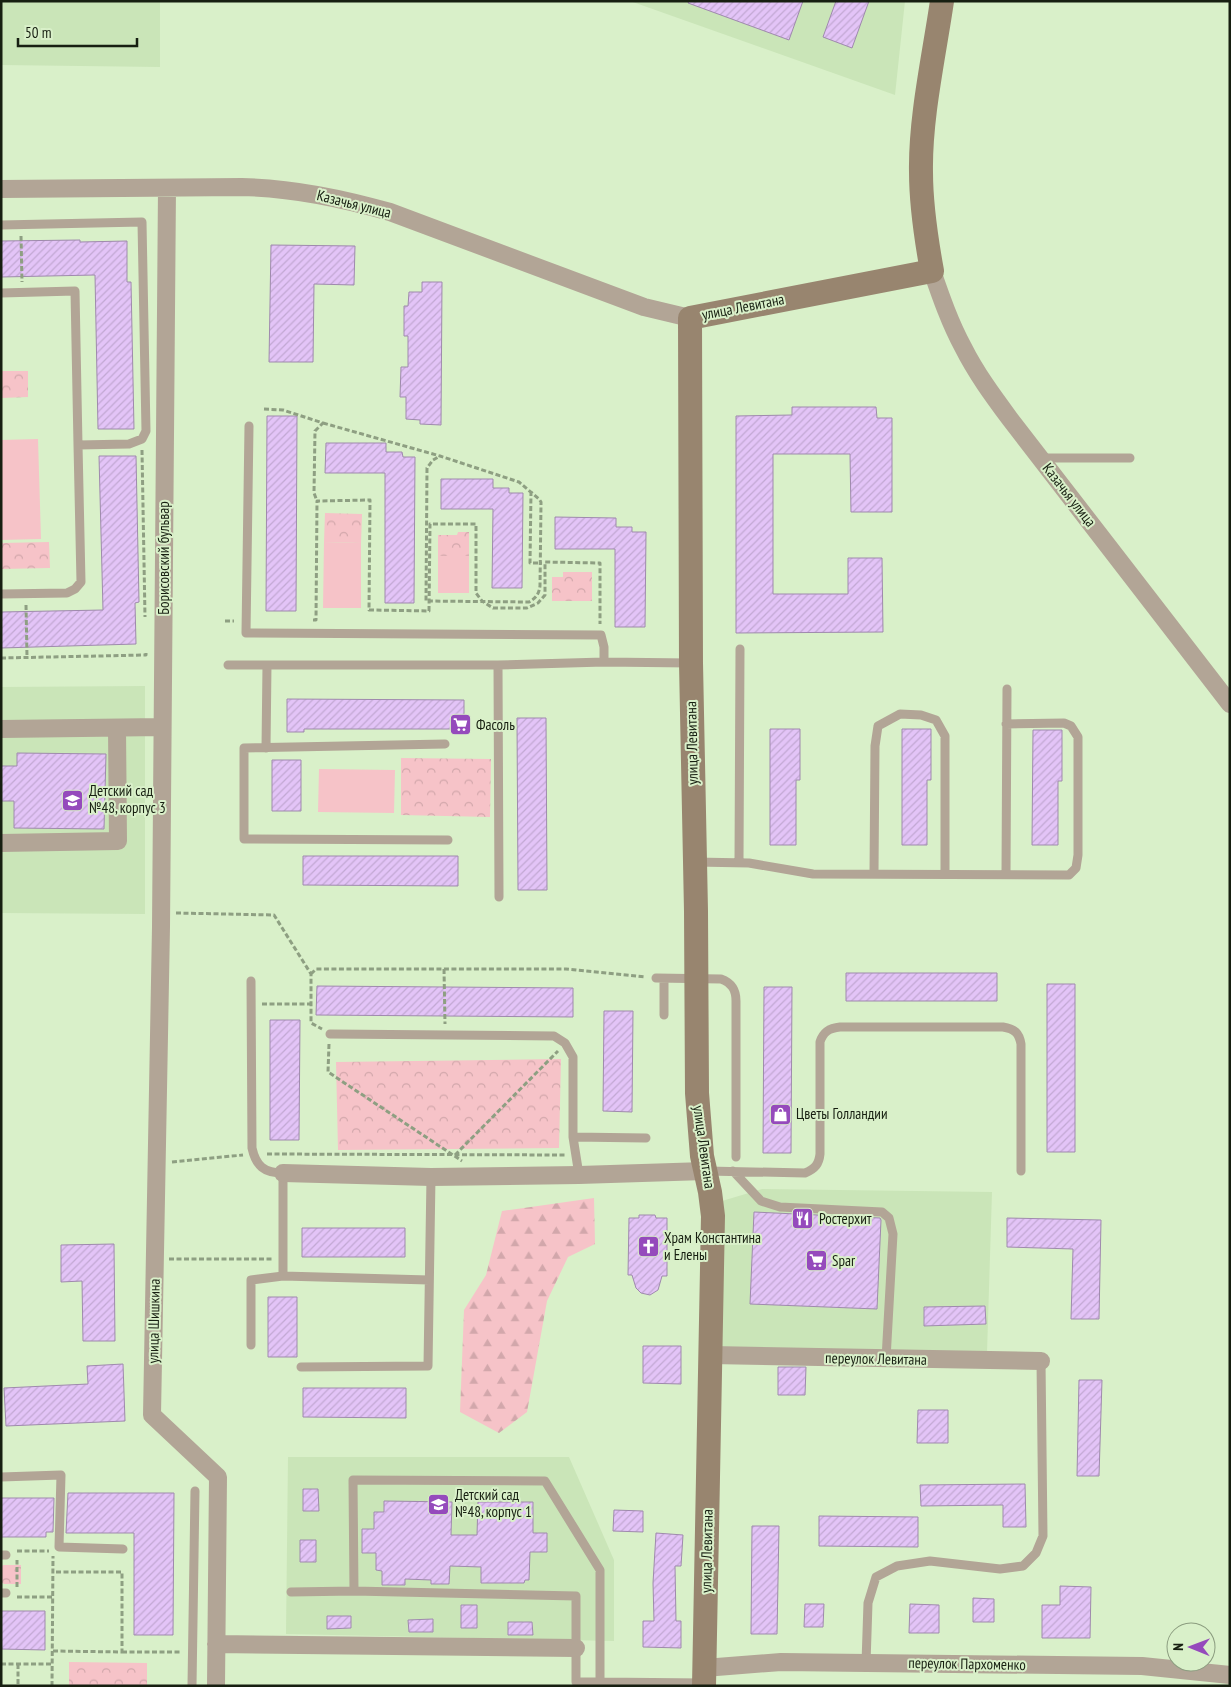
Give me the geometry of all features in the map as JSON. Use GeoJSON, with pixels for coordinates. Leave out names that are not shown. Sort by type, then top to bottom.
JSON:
{"type":"FeatureCollection","features":[{"type":"Feature","properties":{"kind":"street"},"geometry":{"type":"LineString","coordinates":[[932,271],[924,224],[921,172],[923,127],[942,1]]}},
{"type":"Feature","properties":{"kind":"street","name":"Борисовский бульвар"},"geometry":{"type":"LineString","coordinates":[[161,920],[167,188]]}},
{"type":"Feature","properties":{"kind":"street","name":"Казачья улица"},"geometry":{"type":"LineString","coordinates":[[1,189],[274,188],[350,201],[390,212],[638,305],[690,318]]}},
{"type":"Feature","properties":{"kind":"street","name":"улица Левитана"},"geometry":{"type":"LineString","coordinates":[[704,1679],[713,1216],[702,1156],[697,1093],[691,663],[690,318],[932,271]]}},
{"type":"Feature","properties":{"kind":"street","name":"Казачья улица"},"geometry":{"type":"LineString","coordinates":[[932,271],[962,346],[982,380],[1230,704]]}},
{"type":"Feature","properties":{"kind":"street"},"geometry":{"type":"LineString","coordinates":[[1,730],[162,727]]}},
{"type":"Feature","properties":{"kind":"street"},"geometry":{"type":"LineString","coordinates":[[1,843],[118,840],[117,728]]}},
{"type":"Feature","properties":{"kind":"street","name":"улица Шишкина"},"geometry":{"type":"LineString","coordinates":[[161,920],[152,1415],[218,1477],[216,1686]]}},
{"type":"Feature","properties":{"kind":"street"},"geometry":{"type":"LineString","coordinates":[[283,1173],[431,1177],[705,1171]]}},
{"type":"Feature","properties":{"kind":"street","name":"переулок Левитана"},"geometry":{"type":"LineString","coordinates":[[711,1355],[1041,1361]]}},
{"type":"Feature","properties":{"kind":"street"},"geometry":{"type":"LineString","coordinates":[[216,1644],[576,1648]]}},
{"type":"Feature","properties":{"kind":"street","name":"переулок Пархоменко"},"geometry":{"type":"LineString","coordinates":[[704,1679],[781,1662],[1142,1666],[1230,1675]]}},
{"type":"Feature","properties":{"kind":"lane"},"geometry":{"type":"LineString","coordinates":[[1,225],[142,222],[146,431],[142,439],[129,444],[78,445]]}},
{"type":"Feature","properties":{"kind":"lane"},"geometry":{"type":"LineString","coordinates":[[1,293],[75,292],[81,582],[75,589],[67,593],[1,594]]}},
{"type":"Feature","properties":{"kind":"lane"},"geometry":{"type":"LineString","coordinates":[[249,426],[246,632],[600,635],[604,647],[604,662]]}},
{"type":"Feature","properties":{"kind":"lane"},"geometry":{"type":"LineString","coordinates":[[1040,458],[1130,458]]}},
{"type":"Feature","properties":{"kind":"lane"},"geometry":{"type":"LineString","coordinates":[[740,649],[740,862]]}},
{"type":"Feature","properties":{"kind":"lane"},"geometry":{"type":"LineString","coordinates":[[228,665],[691,663]]}},
{"type":"Feature","properties":{"kind":"lane"},"geometry":{"type":"LineString","coordinates":[[266,748],[267,665]]}},
{"type":"Feature","properties":{"kind":"lane"},"geometry":{"type":"LineString","coordinates":[[498,665],[499,898]]}},
{"type":"Feature","properties":{"kind":"lane"},"geometry":{"type":"LineString","coordinates":[[1006,689],[1006,874]]}},
{"type":"Feature","properties":{"kind":"lane"},"geometry":{"type":"LineString","coordinates":[[874,874],[875,746],[878,726],[900,714],[921,715],[936,720],[945,736],[945,874]]}},
{"type":"Feature","properties":{"kind":"lane"},"geometry":{"type":"LineString","coordinates":[[695,862],[756,863],[813,874],[1069,875],[1076,868],[1078,856],[1078,737],[1072,726],[1064,723],[1006,724]]}},
{"type":"Feature","properties":{"kind":"lane"},"geometry":{"type":"LineString","coordinates":[[445,744],[244,748],[244,839],[448,840]]}},
{"type":"Feature","properties":{"kind":"lane"},"geometry":{"type":"LineString","coordinates":[[664,1015],[660,978],[715,978],[730,984],[736,994],[736,1157]]}},
{"type":"Feature","properties":{"kind":"lane"},"geometry":{"type":"LineString","coordinates":[[251,980],[252,1148],[257,1163],[268,1172],[283,1173],[283,1276]]}},
{"type":"Feature","properties":{"kind":"lane"},"geometry":{"type":"LineString","coordinates":[[705,1171],[806,1173],[816,1166],[820,1154],[820,1042],[822,1036],[830,1028],[840,1027],[1010,1028],[1019,1035],[1021,1171]]}},
{"type":"Feature","properties":{"kind":"lane"},"geometry":{"type":"LineString","coordinates":[[330,1034],[554,1036],[565,1043],[573,1057],[573,1137],[580,1175]]}},
{"type":"Feature","properties":{"kind":"lane"},"geometry":{"type":"LineString","coordinates":[[573,1137],[646,1138]]}},
{"type":"Feature","properties":{"kind":"lane"},"geometry":{"type":"LineString","coordinates":[[733,1171],[761,1202],[780,1207],[882,1212],[889,1218],[893,1234],[886,1359]]}},
{"type":"Feature","properties":{"kind":"lane"},"geometry":{"type":"LineString","coordinates":[[302,1367],[428,1366],[431,1177]]}},
{"type":"Feature","properties":{"kind":"lane"},"geometry":{"type":"LineString","coordinates":[[251,1344],[251,1280],[283,1276],[429,1280]]}},
{"type":"Feature","properties":{"kind":"lane"},"geometry":{"type":"LineString","coordinates":[[866,1663],[868,1603],[876,1577],[897,1566],[930,1561],[1000,1569],[1023,1566],[1036,1553],[1043,1536],[1041,1361]]}},
{"type":"Feature","properties":{"kind":"lane"},"geometry":{"type":"LineString","coordinates":[[1,1477],[61,1475],[59,1547],[123,1549]]}},
{"type":"Feature","properties":{"kind":"lane"},"geometry":{"type":"LineString","coordinates":[[354,1591],[353,1480],[545,1481],[600,1570],[600,1682]]}},
{"type":"Feature","properties":{"kind":"lane"},"geometry":{"type":"LineString","coordinates":[[192,1686],[195,1491]]}},
{"type":"Feature","properties":{"kind":"lane"},"geometry":{"type":"LineString","coordinates":[[291,1592],[354,1591],[576,1596],[576,1682],[704,1679]]}},
{"type":"Feature","properties":{"kind":"path"},"geometry":{"type":"LineString","coordinates":[[21,224],[22,292]]}},
{"type":"Feature","properties":{"kind":"path"},"geometry":{"type":"LineString","coordinates":[[264,410],[283,410],[440,456],[518,482],[541,502],[545,595],[538,603],[527,608],[493,608],[482,601],[476,593],[476,524],[428,524]]}},
{"type":"Feature","properties":{"kind":"path"},"geometry":{"type":"LineString","coordinates":[[308,620],[316,620],[317,500],[314,493],[315,431],[323,423]]}},
{"type":"Feature","properties":{"kind":"path"},"geometry":{"type":"LineString","coordinates":[[142,439],[146,625]]}},
{"type":"Feature","properties":{"kind":"path"},"geometry":{"type":"LineString","coordinates":[[317,500],[370,500],[369,610],[429,611],[427,468],[433,460],[440,456]]}},
{"type":"Feature","properties":{"kind":"path"},"geometry":{"type":"LineString","coordinates":[[530,491],[530,562],[600,563],[600,635]]}},
{"type":"Feature","properties":{"kind":"path"},"geometry":{"type":"LineString","coordinates":[[429,601],[529,602],[539,592],[543,562]]}},
{"type":"Feature","properties":{"kind":"path"},"geometry":{"type":"LineString","coordinates":[[26,594],[27,657]]}},
{"type":"Feature","properties":{"kind":"path"},"geometry":{"type":"LineString","coordinates":[[225,621],[246,621]]}},
{"type":"Feature","properties":{"kind":"path"},"geometry":{"type":"LineString","coordinates":[[1,658],[146,655],[146,645]]}},
{"type":"Feature","properties":{"kind":"path"},"geometry":{"type":"LineString","coordinates":[[161,920],[274,915],[311,974],[311,1023],[330,1034],[328,1072],[485,1176]]}},
{"type":"Feature","properties":{"kind":"path"},"geometry":{"type":"LineString","coordinates":[[311,974],[316,969],[566,968],[660,978]]}},
{"type":"Feature","properties":{"kind":"path"},"geometry":{"type":"LineString","coordinates":[[444,969],[445,1035]]}},
{"type":"Feature","properties":{"kind":"path"},"geometry":{"type":"LineString","coordinates":[[251,1004],[311,1004]]}},
{"type":"Feature","properties":{"kind":"path"},"geometry":{"type":"LineString","coordinates":[[454,1155],[565,1043]]}},
{"type":"Feature","properties":{"kind":"path"},"geometry":{"type":"LineString","coordinates":[[157,1163],[253,1154],[576,1156]]}},
{"type":"Feature","properties":{"kind":"path"},"geometry":{"type":"LineString","coordinates":[[155,1259],[256,1259]]}},
{"type":"Feature","properties":{"kind":"path"},"geometry":{"type":"LineString","coordinates":[[17,1602],[17,1549],[53,1551],[52,1686]]}},
{"type":"Feature","properties":{"kind":"path"},"geometry":{"type":"LineString","coordinates":[[53,1572],[122,1572],[122,1652]]}},
{"type":"Feature","properties":{"kind":"path"},"geometry":{"type":"LineString","coordinates":[[17,1597],[53,1597]]}},
{"type":"Feature","properties":{"kind":"path"},"geometry":{"type":"LineString","coordinates":[[53,1651],[193,1652]]}},
{"type":"Feature","properties":{"kind":"path"},"geometry":{"type":"LineString","coordinates":[[1,1664],[52,1664]]}},
{"type":"Feature","properties":{"kind":"path"},"geometry":{"type":"LineString","coordinates":[[18,1664],[18,1686]]}},
{"type":"Feature","properties":{"kind":"shaded area"},"geometry":{"type":"Polygon","coordinates":[[[1,1],[160,1],[160,67],[1,65],[1,1]]]}},
{"type":"Feature","properties":{"kind":"shaded area"},"geometry":{"type":"Polygon","coordinates":[[[630,1],[905,1],[895,95],[630,1]]]}},
{"type":"Feature","properties":{"kind":"shaded area","name":"Детский сад №48, корпус 3"},"geometry":{"type":"Polygon","coordinates":[[[145,686],[145,914],[1,913],[1,687],[145,686]]]}},
{"type":"Feature","properties":{"kind":"shaded area"},"geometry":{"type":"Polygon","coordinates":[[[762,1189],[992,1192],[987,1353],[720,1348],[722,1201],[762,1189]]]}},
{"type":"Feature","properties":{"kind":"shaded area","name":"Детский сад №48, корпус 1"},"geometry":{"type":"Polygon","coordinates":[[[288,1457],[569,1457],[614,1560],[614,1641],[286,1634],[288,1457]]]}},
{"type":"Feature","properties":{"kind":"green space"},"geometry":{"type":"Polygon","coordinates":[[[1,371],[28,371],[28,397],[1,398],[1,371]]]}},
{"type":"Feature","properties":{"kind":"green space"},"geometry":{"type":"Polygon","coordinates":[[[38,439],[41,539],[1,540],[1,440],[38,439]]]}},
{"type":"Feature","properties":{"kind":"green space"},"geometry":{"type":"Polygon","coordinates":[[[325,513],[362,514],[361,543],[324,542],[325,513]]]}},
{"type":"Feature","properties":{"kind":"green space"},"geometry":{"type":"Polygon","coordinates":[[[458,532],[469,532],[469,556],[438,556],[438,535],[457,535],[458,532]]]}},
{"type":"Feature","properties":{"kind":"green space"},"geometry":{"type":"Polygon","coordinates":[[[49,542],[50,568],[1,569],[1,543],[49,542]]]}},
{"type":"Feature","properties":{"kind":"green space"},"geometry":{"type":"Polygon","coordinates":[[[324,542],[361,543],[361,608],[323,608],[324,542]]]}},
{"type":"Feature","properties":{"kind":"green space"},"geometry":{"type":"Polygon","coordinates":[[[438,556],[469,556],[469,593],[438,593],[438,556]]]}},
{"type":"Feature","properties":{"kind":"green space"},"geometry":{"type":"Polygon","coordinates":[[[563,572],[592,572],[592,601],[552,601],[552,577],[563,577],[563,572]]]}},
{"type":"Feature","properties":{"kind":"green space"},"geometry":{"type":"Polygon","coordinates":[[[401,758],[491,759],[490,817],[401,815],[401,758]]]}},
{"type":"Feature","properties":{"kind":"green space"},"geometry":{"type":"Polygon","coordinates":[[[319,769],[395,770],[394,813],[318,812],[319,769]]]}},
{"type":"Feature","properties":{"kind":"green space"},"geometry":{"type":"Polygon","coordinates":[[[561,1059],[559,1148],[338,1150],[336,1062],[561,1059]]]}},
{"type":"Feature","properties":{"kind":"green space"},"geometry":{"type":"Polygon","coordinates":[[[594,1198],[595,1244],[568,1257],[547,1301],[527,1412],[499,1433],[460,1412],[464,1310],[486,1275],[502,1211],[594,1198]]]}},
{"type":"Feature","properties":{"kind":"green space"},"geometry":{"type":"Polygon","coordinates":[[[21,1565],[21,1584],[4,1584],[1,1582],[1,1566],[21,1565]]]}},
{"type":"Feature","properties":{"kind":"green space"},"geometry":{"type":"Polygon","coordinates":[[[69,1662],[147,1663],[147,1686],[69,1686],[69,1662]]]}},
{"type":"Feature","properties":{"kind":"building"},"geometry":{"type":"Polygon","coordinates":[[[689,1],[803,1],[789,40],[688,3],[689,1]]]}},
{"type":"Feature","properties":{"kind":"building"},"geometry":{"type":"Polygon","coordinates":[[[836,1],[869,1],[852,48],[823,37],[836,1]]]}},
{"type":"Feature","properties":{"kind":"building"},"geometry":{"type":"Polygon","coordinates":[[[80,240],[80,242],[127,241],[127,282],[131,282],[134,429],[98,429],[95,275],[1,277],[1,241],[80,240]]]}},
{"type":"Feature","properties":{"kind":"building"},"geometry":{"type":"Polygon","coordinates":[[[271,245],[355,246],[354,285],[314,284],[313,362],[269,362],[271,245]]]}},
{"type":"Feature","properties":{"kind":"building"},"geometry":{"type":"Polygon","coordinates":[[[422,282],[442,282],[441,425],[420,424],[420,420],[406,419],[406,397],[400,397],[401,367],[408,367],[408,336],[404,336],[404,306],[408,306],[409,292],[422,292],[422,282]]]}},
{"type":"Feature","properties":{"kind":"building"},"geometry":{"type":"Polygon","coordinates":[[[792,407],[876,407],[877,418],[892,418],[892,512],[851,512],[850,454],[773,454],[773,594],[848,594],[848,558],[882,558],[883,632],[736,633],[736,416],[792,415],[792,407]]]}},
{"type":"Feature","properties":{"kind":"building"},"geometry":{"type":"Polygon","coordinates":[[[267,416],[297,416],[296,611],[266,611],[267,416]]]}},
{"type":"Feature","properties":{"kind":"building"},"geometry":{"type":"Polygon","coordinates":[[[326,443],[386,443],[386,452],[402,452],[403,457],[415,457],[414,603],[385,603],[385,473],[325,473],[326,443]]]}},
{"type":"Feature","properties":{"kind":"building"},"geometry":{"type":"Polygon","coordinates":[[[99,456],[136,456],[139,602],[135,603],[136,644],[1,648],[1,612],[103,610],[99,456]]]}},
{"type":"Feature","properties":{"kind":"building"},"geometry":{"type":"Polygon","coordinates":[[[441,479],[493,479],[493,488],[509,488],[509,493],[523,493],[522,588],[492,588],[493,509],[441,509],[441,479]]]}},
{"type":"Feature","properties":{"kind":"building"},"geometry":{"type":"Polygon","coordinates":[[[555,517],[616,518],[616,527],[632,527],[632,532],[646,532],[645,627],[615,627],[615,549],[555,549],[555,517]]]}},
{"type":"Feature","properties":{"kind":"building"},"geometry":{"type":"Polygon","coordinates":[[[287,699],[464,700],[464,729],[304,729],[304,732],[287,732],[287,699]]]}},
{"type":"Feature","properties":{"kind":"building"},"geometry":{"type":"Polygon","coordinates":[[[517,718],[546,718],[547,890],[518,890],[517,718]]]}},
{"type":"Feature","properties":{"kind":"building"},"geometry":{"type":"Polygon","coordinates":[[[770,729],[800,729],[800,780],[796,780],[796,845],[770,845],[770,729]]]}},
{"type":"Feature","properties":{"kind":"building"},"geometry":{"type":"Polygon","coordinates":[[[902,729],[931,729],[931,780],[927,780],[927,845],[902,845],[902,729]]]}},
{"type":"Feature","properties":{"kind":"building"},"geometry":{"type":"Polygon","coordinates":[[[1033,730],[1062,730],[1062,781],[1058,781],[1058,845],[1032,845],[1033,730]]]}},
{"type":"Feature","properties":{"kind":"building"},"geometry":{"type":"Polygon","coordinates":[[[17,753],[106,754],[104,829],[14,828],[14,801],[1,801],[1,766],[17,766],[17,753]]]}},
{"type":"Feature","properties":{"kind":"building"},"geometry":{"type":"Polygon","coordinates":[[[272,760],[301,760],[301,811],[272,811],[272,760]]]}},
{"type":"Feature","properties":{"kind":"building"},"geometry":{"type":"Polygon","coordinates":[[[303,856],[458,856],[458,886],[303,885],[303,856]]]}},
{"type":"Feature","properties":{"kind":"building"},"geometry":{"type":"Polygon","coordinates":[[[846,973],[997,973],[997,1001],[846,1001],[846,973]]]}},
{"type":"Feature","properties":{"kind":"building"},"geometry":{"type":"Polygon","coordinates":[[[1047,984],[1075,984],[1075,1152],[1047,1152],[1047,984]]]}},
{"type":"Feature","properties":{"kind":"building"},"geometry":{"type":"Polygon","coordinates":[[[317,986],[573,988],[573,1017],[316,1015],[317,986]]]}},
{"type":"Feature","properties":{"kind":"building"},"geometry":{"type":"Polygon","coordinates":[[[764,987],[792,987],[791,1153],[763,1153],[764,987]]]}},
{"type":"Feature","properties":{"kind":"building"},"geometry":{"type":"Polygon","coordinates":[[[604,1011],[633,1011],[632,1112],[603,1111],[604,1011]]]}},
{"type":"Feature","properties":{"kind":"building"},"geometry":{"type":"Polygon","coordinates":[[[270,1020],[300,1020],[299,1140],[270,1140],[270,1020]]]}},
{"type":"Feature","properties":{"kind":"building","name":"Spar"},"geometry":{"type":"Polygon","coordinates":[[[754,1212],[880,1218],[877,1309],[750,1304],[754,1212]]]}},
{"type":"Feature","properties":{"kind":"building","name":"Храм Константина и Елены"},"geometry":{"type":"Polygon","coordinates":[[[639,1215],[655,1215],[656,1218],[667,1218],[667,1276],[662,1276],[658,1290],[650,1295],[641,1293],[636,1288],[632,1275],[628,1275],[629,1218],[639,1218],[639,1215]]]}},
{"type":"Feature","properties":{"kind":"building"},"geometry":{"type":"Polygon","coordinates":[[[1007,1218],[1101,1220],[1099,1319],[1071,1319],[1073,1249],[1007,1247],[1007,1218]]]}},
{"type":"Feature","properties":{"kind":"building"},"geometry":{"type":"Polygon","coordinates":[[[302,1228],[405,1228],[405,1257],[302,1257],[302,1228]]]}},
{"type":"Feature","properties":{"kind":"building"},"geometry":{"type":"Polygon","coordinates":[[[114,1244],[115,1341],[83,1341],[82,1281],[61,1282],[61,1245],[114,1244]]]}},
{"type":"Feature","properties":{"kind":"building"},"geometry":{"type":"Polygon","coordinates":[[[268,1297],[297,1297],[297,1357],[268,1357],[268,1297]]]}},
{"type":"Feature","properties":{"kind":"building"},"geometry":{"type":"Polygon","coordinates":[[[985,1306],[986,1324],[924,1326],[924,1307],[985,1306]]]}},
{"type":"Feature","properties":{"kind":"building"},"geometry":{"type":"Polygon","coordinates":[[[643,1346],[681,1346],[681,1384],[643,1383],[643,1346]]]}},
{"type":"Feature","properties":{"kind":"building"},"geometry":{"type":"Polygon","coordinates":[[[123,1364],[125,1421],[6,1426],[4,1388],[88,1384],[87,1366],[123,1364]]]}},
{"type":"Feature","properties":{"kind":"building"},"geometry":{"type":"Polygon","coordinates":[[[778,1367],[806,1367],[805,1395],[778,1395],[778,1367]]]}},
{"type":"Feature","properties":{"kind":"building"},"geometry":{"type":"Polygon","coordinates":[[[1079,1380],[1102,1380],[1099,1476],[1077,1476],[1079,1380]]]}},
{"type":"Feature","properties":{"kind":"building"},"geometry":{"type":"Polygon","coordinates":[[[303,1388],[406,1388],[406,1418],[303,1417],[303,1388]]]}},
{"type":"Feature","properties":{"kind":"building"},"geometry":{"type":"Polygon","coordinates":[[[918,1410],[948,1410],[948,1443],[917,1443],[918,1410]]]}},
{"type":"Feature","properties":{"kind":"building"},"geometry":{"type":"Polygon","coordinates":[[[1025,1484],[1026,1527],[1003,1527],[1003,1505],[921,1506],[920,1485],[1025,1484]]]}},
{"type":"Feature","properties":{"kind":"building"},"geometry":{"type":"Polygon","coordinates":[[[303,1489],[318,1489],[319,1511],[303,1511],[303,1489]]]}},
{"type":"Feature","properties":{"kind":"building"},"geometry":{"type":"Polygon","coordinates":[[[68,1493],[174,1493],[173,1635],[134,1635],[134,1533],[66,1533],[68,1493]]]}},
{"type":"Feature","properties":{"kind":"building"},"geometry":{"type":"Polygon","coordinates":[[[1,1498],[54,1498],[53,1532],[46,1532],[46,1537],[1,1537],[1,1498]]]}},
{"type":"Feature","properties":{"kind":"building"},"geometry":{"type":"Polygon","coordinates":[[[384,1501],[452,1502],[451,1535],[477,1535],[478,1502],[533,1502],[533,1533],[547,1533],[547,1552],[530,1552],[529,1580],[525,1580],[524,1583],[481,1583],[481,1567],[450,1566],[449,1584],[431,1584],[431,1580],[405,1579],[405,1585],[382,1585],[382,1571],[376,1570],[376,1553],[362,1553],[362,1529],[374,1529],[374,1512],[384,1512],[384,1501]]]}},
{"type":"Feature","properties":{"kind":"building"},"geometry":{"type":"Polygon","coordinates":[[[614,1510],[643,1511],[643,1532],[613,1531],[614,1510]]]}},
{"type":"Feature","properties":{"kind":"building"},"geometry":{"type":"Polygon","coordinates":[[[819,1516],[918,1517],[918,1547],[819,1546],[819,1516]]]}},
{"type":"Feature","properties":{"kind":"building"},"geometry":{"type":"Polygon","coordinates":[[[752,1526],[779,1526],[777,1634],[751,1634],[752,1526]]]}},
{"type":"Feature","properties":{"kind":"building"},"geometry":{"type":"Polygon","coordinates":[[[656,1533],[683,1535],[681,1566],[675,1566],[676,1621],[681,1621],[681,1648],[643,1647],[643,1621],[654,1621],[653,1583],[656,1533]]]}},
{"type":"Feature","properties":{"kind":"building"},"geometry":{"type":"Polygon","coordinates":[[[300,1540],[316,1540],[316,1562],[300,1562],[300,1540]]]}},
{"type":"Feature","properties":{"kind":"building"},"geometry":{"type":"Polygon","coordinates":[[[1060,1586],[1091,1587],[1090,1638],[1042,1638],[1042,1605],[1060,1605],[1060,1586]]]}},
{"type":"Feature","properties":{"kind":"building"},"geometry":{"type":"Polygon","coordinates":[[[973,1598],[994,1599],[994,1622],[973,1622],[973,1598]]]}},
{"type":"Feature","properties":{"kind":"building"},"geometry":{"type":"Polygon","coordinates":[[[805,1604],[824,1604],[823,1627],[804,1627],[805,1604]]]}},
{"type":"Feature","properties":{"kind":"building"},"geometry":{"type":"Polygon","coordinates":[[[910,1604],[939,1605],[939,1633],[909,1633],[910,1604]]]}},
{"type":"Feature","properties":{"kind":"building"},"geometry":{"type":"Polygon","coordinates":[[[461,1605],[477,1605],[477,1628],[461,1628],[461,1605]]]}},
{"type":"Feature","properties":{"kind":"building"},"geometry":{"type":"Polygon","coordinates":[[[1,1611],[45,1611],[45,1650],[1,1649],[1,1611]]]}},
{"type":"Feature","properties":{"kind":"building"},"geometry":{"type":"Polygon","coordinates":[[[327,1616],[351,1616],[351,1628],[327,1629],[327,1616]]]}},
{"type":"Feature","properties":{"kind":"building"},"geometry":{"type":"Polygon","coordinates":[[[433,1619],[433,1632],[409,1632],[408,1620],[433,1619]]]}},
{"type":"Feature","properties":{"kind":"building"},"geometry":{"type":"Polygon","coordinates":[[[508,1622],[532,1622],[533,1635],[508,1635],[508,1622]]]}},
{"type":"Feature","properties":{"kind":"place","name":"Фасоль"},"geometry":{"type":"Point","coordinates":[460,725]}},
{"type":"Feature","properties":{"kind":"place","name":"Детский сад №48, корпус 3"},"geometry":{"type":"Point","coordinates":[73,800]}},
{"type":"Feature","properties":{"kind":"place","name":"Цветы Голландии"},"geometry":{"type":"Point","coordinates":[780,1114]}},
{"type":"Feature","properties":{"kind":"place","name":"Ростерхит"},"geometry":{"type":"Point","coordinates":[803,1219]}},
{"type":"Feature","properties":{"kind":"place","name":"Храм Константина и Елены"},"geometry":{"type":"Point","coordinates":[648,1247]}},
{"type":"Feature","properties":{"kind":"place","name":"Spar"},"geometry":{"type":"Point","coordinates":[816,1261]}},
{"type":"Feature","properties":{"kind":"place","name":"Детский сад №48, корпус 1"},"geometry":{"type":"Point","coordinates":[439,1504]}}]}
